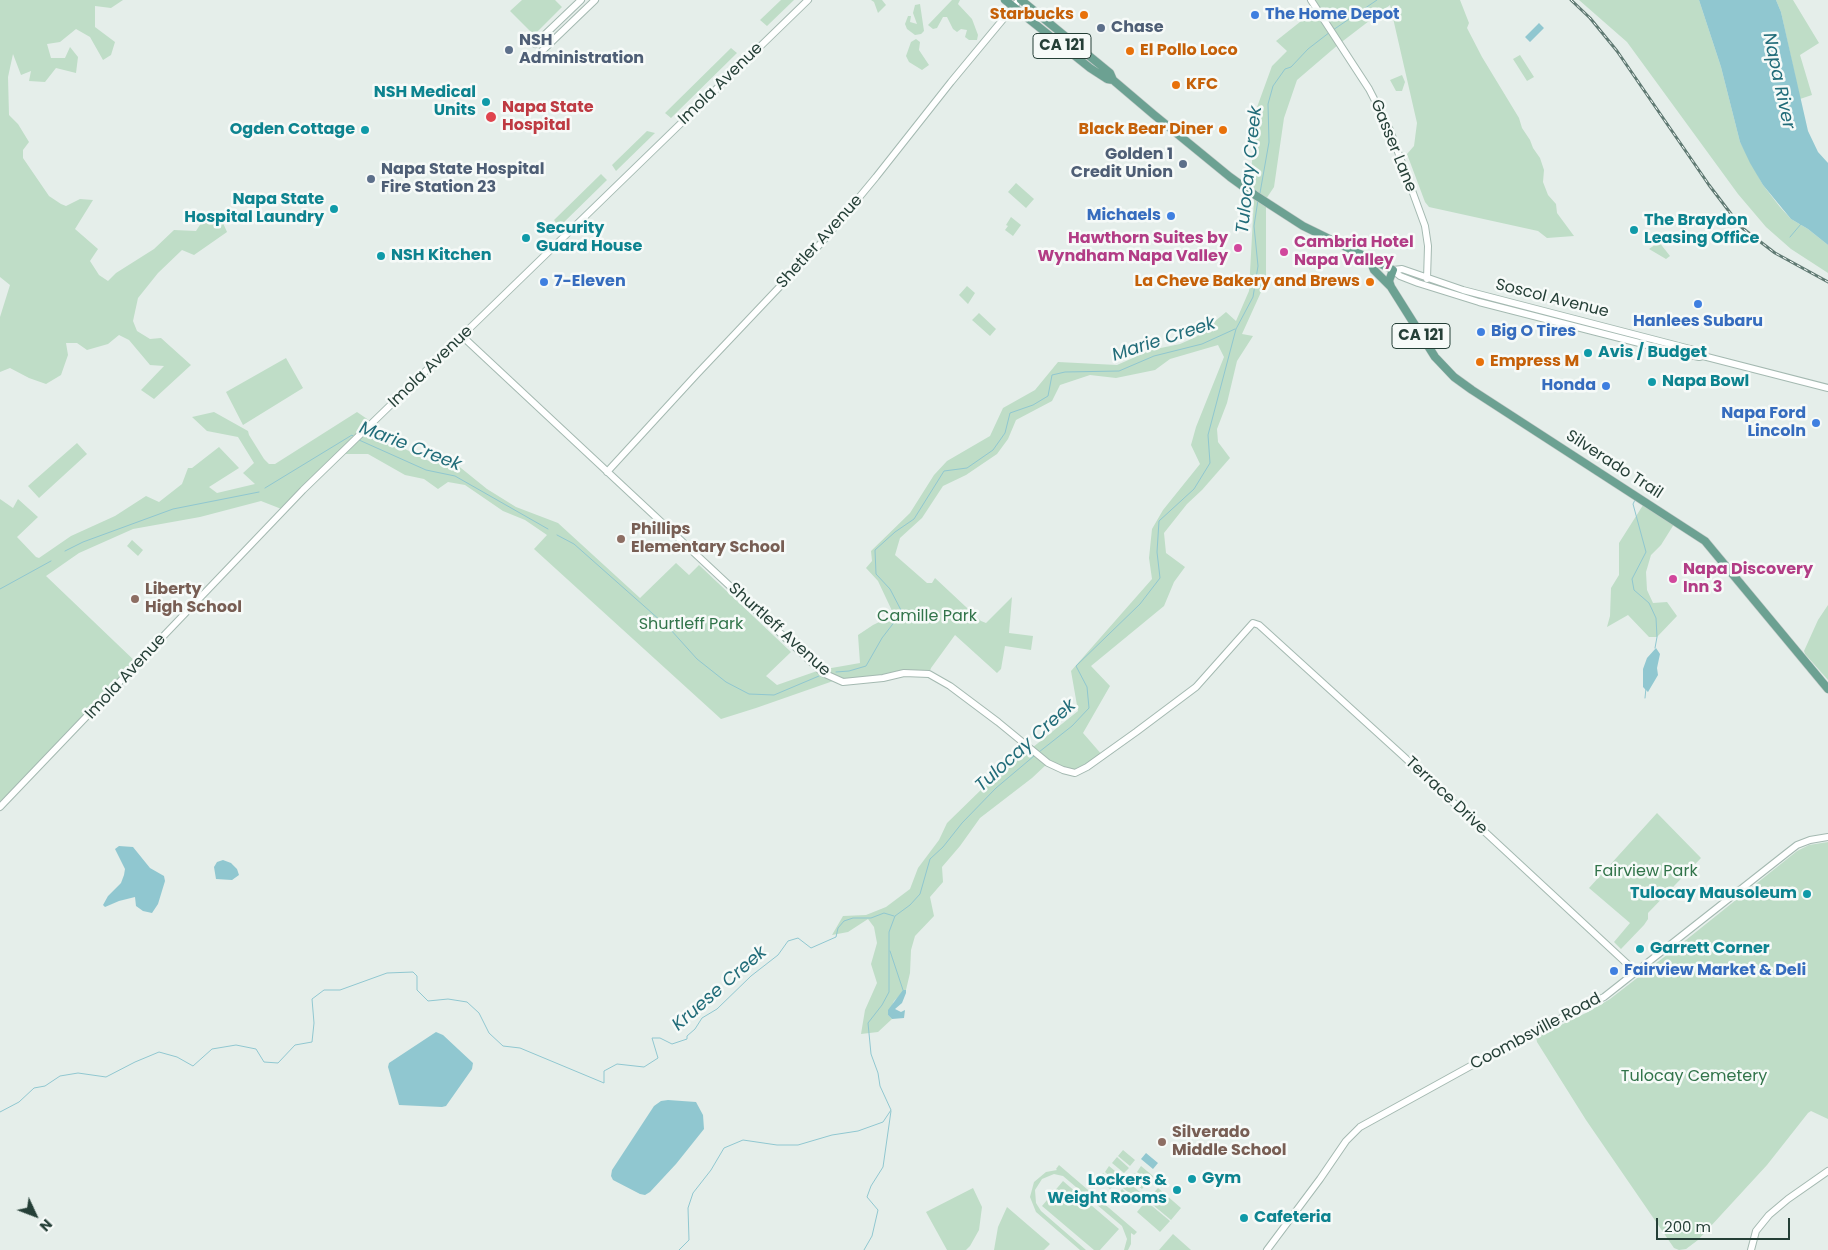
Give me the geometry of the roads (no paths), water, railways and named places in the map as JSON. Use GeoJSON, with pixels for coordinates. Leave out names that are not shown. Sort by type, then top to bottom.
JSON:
{"type":"FeatureCollection","features":[{"type":"Feature","properties":{"kind":"main road","name":"Soscol Avenue"},"geometry":{"type":"LineString","coordinates":[[1005,0],[1090,68],[1108,79],[1114,80]]}},
{"type":"Feature","properties":{"kind":"main road","name":"Soscol Avenue"},"geometry":{"type":"LineString","coordinates":[[1020,0],[1110,73],[1114,80],[1230,177],[1266,203],[1303,226],[1393,270]]}},
{"type":"Feature","properties":{"kind":"main road","name":"Silverado Trail"},"geometry":{"type":"LineString","coordinates":[[1370,260],[1374,270],[1391,286],[1435,357],[1459,382],[1676,521],[1710,546],[1828,689]]}},
{"type":"Feature","properties":{"kind":"main road"},"geometry":{"type":"LineString","coordinates":[[1391,286],[1390,279],[1393,270]]}},
{"type":"Feature","properties":{"kind":"street"},"geometry":{"type":"LineString","coordinates":[[535,44],[580,0]]}},
{"type":"Feature","properties":{"kind":"street"},"geometry":{"type":"LineString","coordinates":[[542,52],[595,0]]}},
{"type":"Feature","properties":{"kind":"street","name":"Imola Avenue"},"geometry":{"type":"LineString","coordinates":[[0,807],[270,524],[808,0]]}},
{"type":"Feature","properties":{"kind":"street","name":"Shetler Avenue"},"geometry":{"type":"LineString","coordinates":[[607,472],[823,241],[951,82],[1020,0]]}},
{"type":"Feature","properties":{"kind":"street","name":"Gasser Lane"},"geometry":{"type":"LineString","coordinates":[[1311,0],[1378,104],[1390,130],[1425,226],[1428,246],[1427,279]]}},
{"type":"Feature","properties":{"kind":"street","name":"Soscol Avenue"},"geometry":{"type":"LineString","coordinates":[[1393,270],[1402,270],[1482,295],[1698,351],[1703,356]]}},
{"type":"Feature","properties":{"kind":"street","name":"Soscol Avenue"},"geometry":{"type":"LineString","coordinates":[[1393,270],[1400,276],[1418,283],[1474,301],[1828,388]]}},
{"type":"Feature","properties":{"kind":"street","name":"Shurtleff Avenue"},"geometry":{"type":"LineString","coordinates":[[462,336],[823,673],[843,682],[883,678],[904,673],[929,674],[939,678],[1048,762],[1062,770],[1075,772],[1088,767],[1196,687],[1253,623]]}},
{"type":"Feature","properties":{"kind":"street","name":"Terrace Drive"},"geometry":{"type":"LineString","coordinates":[[1253,623],[1263,628],[1283,645],[1636,972]]}},
{"type":"Feature","properties":{"kind":"street","name":"Coombsville Road"},"geometry":{"type":"LineString","coordinates":[[1267,1250],[1346,1141],[1360,1127],[1524,1036],[1604,997],[1788,852],[1810,840],[1828,837]]}},
{"type":"Feature","properties":{"kind":"street"},"geometry":{"type":"LineString","coordinates":[[1751,1250],[1756,1232],[1769,1214],[1828,1170]]}},
{"type":"Feature","properties":{"kind":"water","name":"Napa River"},"geometry":{"type":"Polygon","coordinates":[[[1699,0],[1776,0],[1781,12],[1808,131],[1818,152],[1828,163],[1828,245],[1808,229],[1791,219],[1763,185],[1750,163],[1740,142],[1721,67],[1699,0]]]}},
{"type":"Feature","properties":{"kind":"water"},"geometry":{"type":"Polygon","coordinates":[[[1539,23],[1544,28],[1530,42],[1525,37],[1539,23]]]}},
{"type":"Feature","properties":{"kind":"water"},"geometry":{"type":"Polygon","coordinates":[[[1656,648],[1660,654],[1657,668],[1658,675],[1648,692],[1643,687],[1643,669],[1647,658],[1656,648]]]}},
{"type":"Feature","properties":{"kind":"water"},"geometry":{"type":"Polygon","coordinates":[[[119,846],[133,847],[150,868],[164,876],[165,881],[158,904],[152,913],[143,911],[136,906],[135,897],[105,907],[103,905],[108,896],[121,883],[124,875],[125,869],[115,849],[119,846]]]}},
{"type":"Feature","properties":{"kind":"water"},"geometry":{"type":"Polygon","coordinates":[[[223,860],[231,863],[237,869],[239,875],[232,880],[216,879],[214,867],[217,862],[223,860]]]}},
{"type":"Feature","properties":{"kind":"water"},"geometry":{"type":"Polygon","coordinates":[[[903,990],[906,990],[906,993],[902,1003],[895,1009],[901,1012],[905,1010],[904,1018],[892,1019],[888,1015],[888,1010],[903,990]]]}},
{"type":"Feature","properties":{"kind":"water"},"geometry":{"type":"Polygon","coordinates":[[[436,1032],[443,1035],[473,1063],[472,1069],[446,1106],[399,1105],[388,1067],[389,1063],[436,1032]]]}},
{"type":"Feature","properties":{"kind":"water"},"geometry":{"type":"Polygon","coordinates":[[[661,1101],[696,1102],[703,1115],[704,1129],[676,1164],[650,1192],[645,1195],[640,1194],[613,1180],[611,1176],[612,1170],[654,1106],[661,1101]]]}},
{"type":"Feature","properties":{"kind":"water"},"geometry":{"type":"Polygon","coordinates":[[[1146,1153],[1158,1163],[1153,1169],[1141,1159],[1146,1153]]]}},
{"type":"Feature","properties":{"kind":"waterway","name":"Tulocay Creek"},"geometry":{"type":"LineString","coordinates":[[1333,30],[1377,0]]}},
{"type":"Feature","properties":{"kind":"waterway","name":"Tulocay Creek"},"geometry":{"type":"LineString","coordinates":[[1260,193],[1269,142],[1268,104],[1273,86],[1285,69],[1291,67],[1308,49],[1330,32]]}},
{"type":"Feature","properties":{"kind":"waterway","name":"Tulocay Creek"},"geometry":{"type":"LineString","coordinates":[[1039,752],[1072,726],[1089,708],[1087,687],[1076,666],[1140,604],[1160,578],[1157,552],[1159,521],[1194,489],[1210,463],[1208,435],[1236,329],[1253,297],[1258,266],[1254,226],[1258,200]]}},
{"type":"Feature","properties":{"kind":"waterway"},"geometry":{"type":"LineString","coordinates":[[1790,237],[1801,224]]}},
{"type":"Feature","properties":{"kind":"waterway","name":"Marie Creek"},"geometry":{"type":"LineString","coordinates":[[836,672],[849,671],[866,666],[882,638],[902,612],[890,589],[876,574],[875,550],[895,532],[914,519],[944,471],[967,468],[993,450],[1005,433],[1010,413],[1033,405],[1048,396],[1052,375],[1065,372],[1119,371],[1154,356],[1202,344],[1235,329]]}},
{"type":"Feature","properties":{"kind":"waterway","name":"Marie Creek"},"geometry":{"type":"LineString","coordinates":[[265,488],[353,436]]}},
{"type":"Feature","properties":{"kind":"waterway","name":"Marie Creek"},"geometry":{"type":"LineString","coordinates":[[359,440],[426,470],[455,476],[548,529]]}},
{"type":"Feature","properties":{"kind":"waterway","name":"Marie Creek"},"geometry":{"type":"LineString","coordinates":[[65,551],[83,542],[173,509],[259,492]]}},
{"type":"Feature","properties":{"kind":"waterway"},"geometry":{"type":"LineString","coordinates":[[1635,500],[1633,504],[1646,552],[1632,579],[1634,590],[1649,603],[1656,618],[1657,637],[1655,648]]}},
{"type":"Feature","properties":{"kind":"waterway","name":"Marie Creek"},"geometry":{"type":"LineString","coordinates":[[557,535],[574,544],[670,629],[697,659],[726,682],[749,694],[774,695],[819,676]]}},
{"type":"Feature","properties":{"kind":"waterway","name":"Marie Creek"},"geometry":{"type":"LineString","coordinates":[[0,589],[51,561]]}},
{"type":"Feature","properties":{"kind":"waterway"},"geometry":{"type":"LineString","coordinates":[[1645,698],[1646,688]]}},
{"type":"Feature","properties":{"kind":"waterway","name":"Tulocay Creek"},"geometry":{"type":"LineString","coordinates":[[679,1250],[689,1240],[688,1208],[693,1193],[711,1170],[724,1148],[743,1140],[777,1145],[798,1145],[832,1135],[858,1131],[883,1122],[891,1110],[880,1086],[878,1073],[871,1054],[868,1023],[889,992],[889,932],[895,916],[910,905],[920,894],[930,859],[996,788],[1034,756]]}},
{"type":"Feature","properties":{"kind":"waterway","name":"Kruese Creek"},"geometry":{"type":"LineString","coordinates":[[0,1112],[19,1102],[34,1088],[45,1086],[60,1076],[78,1073],[106,1077],[159,1052],[177,1057],[193,1066],[212,1049],[236,1045],[256,1049],[264,1062],[278,1063],[295,1045],[312,1042],[314,1023],[312,999],[324,990],[340,990],[387,973],[413,972],[417,976],[417,990],[428,1001],[448,999],[467,1002],[479,1013],[489,1033],[503,1046],[520,1048],[604,1083],[604,1071],[617,1064],[644,1067],[658,1058],[652,1038],[660,1038],[672,1044],[687,1039],[687,1036],[695,1029],[702,1018],[717,1009],[751,976],[778,955],[788,941],[798,938],[811,948],[836,937],[838,928],[844,921],[853,918],[871,918],[884,913],[894,916]]}},
{"type":"Feature","properties":{"kind":"waterway"},"geometry":{"type":"LineString","coordinates":[[890,951],[903,990]]}},
{"type":"Feature","properties":{"kind":"waterway"},"geometry":{"type":"LineString","coordinates":[[864,1250],[872,1236],[878,1210],[867,1197],[871,1186],[883,1167],[891,1111]]}},
{"type":"Feature","properties":{"kind":"railway"},"geometry":{"type":"LineString","coordinates":[[1571,0],[1590,18],[1617,51],[1709,185],[1741,227],[1775,253],[1828,282]]}},
{"type":"Feature","properties":{"kind":"place","name":"Starbucks"},"geometry":{"type":"Point","coordinates":[1084,15]}},
{"type":"Feature","properties":{"kind":"place","name":"The Home Depot"},"geometry":{"type":"Point","coordinates":[1255,15]}},
{"type":"Feature","properties":{"kind":"place","name":"Chase"},"geometry":{"type":"Point","coordinates":[1101,28]}},
{"type":"Feature","properties":{"kind":"place","name":"NSH Administration"},"geometry":{"type":"Point","coordinates":[509,50]}},
{"type":"Feature","properties":{"kind":"place","name":"El Pollo Loco"},"geometry":{"type":"Point","coordinates":[1130,51]}},
{"type":"Feature","properties":{"kind":"place","name":"KFC"},"geometry":{"type":"Point","coordinates":[1176,85]}},
{"type":"Feature","properties":{"kind":"place","name":"NSH Medical Units"},"geometry":{"type":"Point","coordinates":[486,102]}},
{"type":"Feature","properties":{"kind":"place","name":"Napa State Hospital"},"geometry":{"type":"Point","coordinates":[491,117]}},
{"type":"Feature","properties":{"kind":"place","name":"Ogden Cottage"},"geometry":{"type":"Point","coordinates":[365,130]}},
{"type":"Feature","properties":{"kind":"place","name":"Black Bear Diner"},"geometry":{"type":"Point","coordinates":[1223,130]}},
{"type":"Feature","properties":{"kind":"place","name":"Golden 1 Credit Union"},"geometry":{"type":"Point","coordinates":[1183,164]}},
{"type":"Feature","properties":{"kind":"place","name":"Napa State Hospital Fire Station 23"},"geometry":{"type":"Point","coordinates":[371,179]}},
{"type":"Feature","properties":{"kind":"place","name":"Napa State Hospital Laundry"},"geometry":{"type":"Point","coordinates":[334,209]}},
{"type":"Feature","properties":{"kind":"place","name":"Michaels"},"geometry":{"type":"Point","coordinates":[1171,216]}},
{"type":"Feature","properties":{"kind":"place","name":"The Braydon Leasing Office"},"geometry":{"type":"Point","coordinates":[1634,230]}},
{"type":"Feature","properties":{"kind":"place","name":"Security Guard House"},"geometry":{"type":"Point","coordinates":[526,238]}},
{"type":"Feature","properties":{"kind":"place","name":"Hawthorn Suites by Wyndham Napa Valley"},"geometry":{"type":"Point","coordinates":[1238,248]}},
{"type":"Feature","properties":{"kind":"place","name":"Cambria Hotel Napa Valley"},"geometry":{"type":"Point","coordinates":[1284,252]}},
{"type":"Feature","properties":{"kind":"place","name":"NSH Kitchen"},"geometry":{"type":"Point","coordinates":[381,256]}},
{"type":"Feature","properties":{"kind":"place","name":"7-Eleven"},"geometry":{"type":"Point","coordinates":[544,282]}},
{"type":"Feature","properties":{"kind":"place","name":"La Cheve Bakery and Brews"},"geometry":{"type":"Point","coordinates":[1370,282]}},
{"type":"Feature","properties":{"kind":"place","name":"Hanlees Subaru"},"geometry":{"type":"Point","coordinates":[1698,304]}},
{"type":"Feature","properties":{"kind":"place","name":"Big O Tires"},"geometry":{"type":"Point","coordinates":[1481,332]}},
{"type":"Feature","properties":{"kind":"place","name":"Avis / Budget"},"geometry":{"type":"Point","coordinates":[1588,353]}},
{"type":"Feature","properties":{"kind":"place","name":"Empress M"},"geometry":{"type":"Point","coordinates":[1480,362]}},
{"type":"Feature","properties":{"kind":"place","name":"Napa Bowl"},"geometry":{"type":"Point","coordinates":[1652,382]}},
{"type":"Feature","properties":{"kind":"place","name":"Honda"},"geometry":{"type":"Point","coordinates":[1606,386]}},
{"type":"Feature","properties":{"kind":"place","name":"Napa Ford Lincoln"},"geometry":{"type":"Point","coordinates":[1816,423]}},
{"type":"Feature","properties":{"kind":"place","name":"Phillips Elementary School"},"geometry":{"type":"Point","coordinates":[621,539]}},
{"type":"Feature","properties":{"kind":"place","name":"Napa Discovery Inn 3"},"geometry":{"type":"Point","coordinates":[1673,579]}},
{"type":"Feature","properties":{"kind":"place","name":"Liberty High School"},"geometry":{"type":"Point","coordinates":[135,599]}},
{"type":"Feature","properties":{"kind":"place","name":"Tulocay Mausoleum"},"geometry":{"type":"Point","coordinates":[1807,894]}},
{"type":"Feature","properties":{"kind":"place","name":"Garrett Corner"},"geometry":{"type":"Point","coordinates":[1640,949]}},
{"type":"Feature","properties":{"kind":"place","name":"Fairview Market & Deli"},"geometry":{"type":"Point","coordinates":[1614,971]}},
{"type":"Feature","properties":{"kind":"place","name":"Silverado Middle School"},"geometry":{"type":"Point","coordinates":[1162,1142]}},
{"type":"Feature","properties":{"kind":"place","name":"Gym"},"geometry":{"type":"Point","coordinates":[1192,1179]}},
{"type":"Feature","properties":{"kind":"place","name":"Lockers & Weight Rooms"},"geometry":{"type":"Point","coordinates":[1177,1190]}},
{"type":"Feature","properties":{"kind":"place","name":"Cafeteria"},"geometry":{"type":"Point","coordinates":[1244,1218]}},
{"type":"Feature","properties":{"kind":"park label","name":"Camille Park"},"geometry":{"type":"Point","coordinates":[927,617]}},
{"type":"Feature","properties":{"kind":"park label","name":"Shurtleff Park"},"geometry":{"type":"Point","coordinates":[691,625]}},
{"type":"Feature","properties":{"kind":"park label","name":"Fairview Park"},"geometry":{"type":"Point","coordinates":[1646,872]}},
{"type":"Feature","properties":{"kind":"park label","name":"Tulocay Cemetery"},"geometry":{"type":"Point","coordinates":[1694,1077]}}]}
